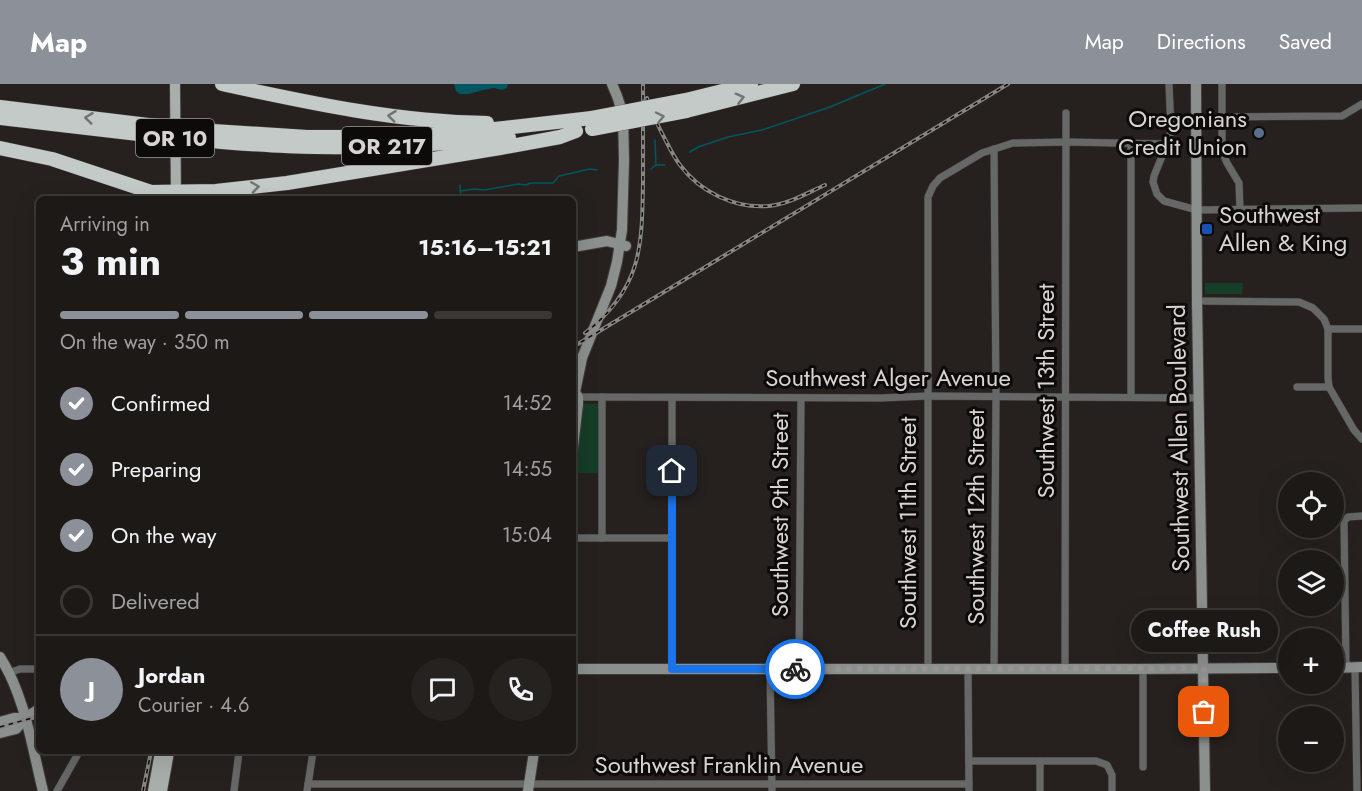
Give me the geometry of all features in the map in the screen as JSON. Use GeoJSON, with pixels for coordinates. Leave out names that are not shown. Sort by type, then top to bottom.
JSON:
{"type":"FeatureCollection","features":[{"type":"Feature","properties":{"kind":"highway"},"geometry":{"type":"LineString","coordinates":[[222,84],[332,108],[462,122],[501,123],[512,128]]}},
{"type":"Feature","properties":{"kind":"highway","name":"OR 217"},"geometry":{"type":"LineString","coordinates":[[686,106],[751,84]]}},
{"type":"Feature","properties":{"kind":"highway","name":"OR 217"},"geometry":{"type":"LineString","coordinates":[[197,135],[390,137],[592,123],[793,84]]}},
{"type":"Feature","properties":{"kind":"highway","name":"OR 217"},"geometry":{"type":"LineString","coordinates":[[0,107],[147,130]]}},
{"type":"Feature","properties":{"kind":"highway","name":"OR 217"},"geometry":{"type":"LineString","coordinates":[[0,118],[197,135],[276,146],[342,147],[464,142],[576,131],[592,123]]}},
{"type":"Feature","properties":{"kind":"highway"},"geometry":{"type":"LineString","coordinates":[[0,148],[52,159],[140,189],[176,196],[275,184],[500,148],[560,137],[576,131]]}},
{"type":"Feature","properties":{"kind":"highway"},"geometry":{"type":"LineString","coordinates":[[202,196],[209,191]]}},
{"type":"Feature","properties":{"kind":"main road","name":"OR 10"},"geometry":{"type":"LineString","coordinates":[[175,84],[176,196]]}},
{"type":"Feature","properties":{"kind":"main road"},"geometry":{"type":"LineString","coordinates":[[153,791],[159,754]]}},
{"type":"Feature","properties":{"kind":"main road"},"geometry":{"type":"LineString","coordinates":[[163,791],[169,754]]}},
{"type":"Feature","properties":{"kind":"street"},"geometry":{"type":"LineString","coordinates":[[612,84],[620,104],[624,128],[623,245]]}},
{"type":"Feature","properties":{"kind":"street"},"geometry":{"type":"LineString","coordinates":[[576,417],[578,397],[581,393],[586,366],[617,287],[629,215],[630,132],[626,103],[618,84]]}},
{"type":"Feature","properties":{"kind":"street"},"geometry":{"type":"LineString","coordinates":[[1169,84],[1171,131],[1154,176],[1154,189],[1164,201],[1197,210],[1362,208]]}},
{"type":"Feature","properties":{"kind":"street","name":"Southwest Allen Boulevard"},"geometry":{"type":"LineString","coordinates":[[1196,84],[1205,791]]}},
{"type":"Feature","properties":{"kind":"street"},"geometry":{"type":"LineString","coordinates":[[1222,84],[1222,151],[1239,183],[1240,210]]}},
{"type":"Feature","properties":{"kind":"street"},"geometry":{"type":"LineString","coordinates":[[1222,117],[1342,116],[1362,104]]}},
{"type":"Feature","properties":{"kind":"street","name":"Southwest 13th Street"},"geometry":{"type":"LineString","coordinates":[[1065,669],[1066,113]]}},
{"type":"Feature","properties":{"kind":"street"},"geometry":{"type":"LineString","coordinates":[[994,149],[1013,143],[1167,144]]}},
{"type":"Feature","properties":{"kind":"street"},"geometry":{"type":"LineString","coordinates":[[1131,143],[1131,397]]}},
{"type":"Feature","properties":{"kind":"street","name":"Southwest 11th Street"},"geometry":{"type":"LineString","coordinates":[[928,669],[928,197],[940,178],[982,153],[994,149]]}},
{"type":"Feature","properties":{"kind":"street","name":"Southwest 12th Street"},"geometry":{"type":"LineString","coordinates":[[994,149],[996,397],[994,669]]}},
{"type":"Feature","properties":{"kind":"street"},"geometry":{"type":"LineString","coordinates":[[576,247],[607,242],[623,245]]}},
{"type":"Feature","properties":{"kind":"street"},"geometry":{"type":"LineString","coordinates":[[1197,301],[1299,302],[1313,308],[1324,319],[1328,328],[1329,387],[1354,430],[1362,439]]}},
{"type":"Feature","properties":{"kind":"street"},"geometry":{"type":"LineString","coordinates":[[1328,328],[1362,329]]}},
{"type":"Feature","properties":{"kind":"street"},"geometry":{"type":"LineString","coordinates":[[1296,387],[1329,387]]}},
{"type":"Feature","properties":{"kind":"street","name":"Southwest Alger Avenue"},"geometry":{"type":"LineString","coordinates":[[578,397],[1199,398]]}},
{"type":"Feature","properties":{"kind":"street"},"geometry":{"type":"LineString","coordinates":[[602,397],[602,538]]}},
{"type":"Feature","properties":{"kind":"street"},"geometry":{"type":"LineString","coordinates":[[672,398],[672,669]]}},
{"type":"Feature","properties":{"kind":"street","name":"Southwest 9th Street"},"geometry":{"type":"LineString","coordinates":[[799,669],[801,398]]}},
{"type":"Feature","properties":{"kind":"street"},"geometry":{"type":"LineString","coordinates":[[1357,791],[1354,667],[1343,524],[1345,518],[1362,516]]}},
{"type":"Feature","properties":{"kind":"street"},"geometry":{"type":"LineString","coordinates":[[576,538],[672,538]]}},
{"type":"Feature","properties":{"kind":"street"},"geometry":{"type":"LineString","coordinates":[[0,657],[19,696],[43,791]]}},
{"type":"Feature","properties":{"kind":"street"},"geometry":{"type":"LineString","coordinates":[[576,669],[1278,668]]}},
{"type":"Feature","properties":{"kind":"street"},"geometry":{"type":"LineString","coordinates":[[9,673],[20,669],[36,669]]}},
{"type":"Feature","properties":{"kind":"street"},"geometry":{"type":"LineString","coordinates":[[770,669],[772,788]]}},
{"type":"Feature","properties":{"kind":"street"},"geometry":{"type":"LineString","coordinates":[[968,669],[969,788]]}},
{"type":"Feature","properties":{"kind":"street"},"geometry":{"type":"LineString","coordinates":[[1143,669],[1143,766]]}},
{"type":"Feature","properties":{"kind":"street"},"geometry":{"type":"LineString","coordinates":[[0,733],[16,729],[24,718],[36,711]]}},
{"type":"Feature","properties":{"kind":"street"},"geometry":{"type":"LineString","coordinates":[[0,722],[24,718]]}},
{"type":"Feature","properties":{"kind":"street"},"geometry":{"type":"LineString","coordinates":[[57,791],[79,754]]}},
{"type":"Feature","properties":{"kind":"street"},"geometry":{"type":"LineString","coordinates":[[234,791],[239,754]]}},
{"type":"Feature","properties":{"kind":"street"},"geometry":{"type":"LineString","coordinates":[[308,788],[313,754]]}},
{"type":"Feature","properties":{"kind":"street"},"geometry":{"type":"LineString","coordinates":[[528,788],[534,754]]}},
{"type":"Feature","properties":{"kind":"street"},"geometry":{"type":"LineString","coordinates":[[969,761],[1096,761],[1107,765],[1112,775],[1112,791]]}},
{"type":"Feature","properties":{"kind":"street"},"geometry":{"type":"LineString","coordinates":[[1040,761],[1040,791]]}},
{"type":"Feature","properties":{"kind":"street","name":"Southwest Franklin Avenue"},"geometry":{"type":"LineString","coordinates":[[308,788],[969,788]]}},
{"type":"Feature","properties":{"kind":"green space"},"geometry":{"type":"Polygon","coordinates":[[[1205,283],[1243,283],[1242,294],[1205,294],[1205,283]]]}},
{"type":"Feature","properties":{"kind":"green space"},"geometry":{"type":"Polygon","coordinates":[[[576,403],[598,404],[598,473],[576,473],[576,403]]]}},
{"type":"Feature","properties":{"kind":"water"},"geometry":{"type":"Polygon","coordinates":[[[454,84],[508,84],[507,88],[502,90],[494,88],[460,94],[456,91],[454,84]]]}},
{"type":"Feature","properties":{"kind":"waterway"},"geometry":{"type":"LineString","coordinates":[[690,152],[728,137],[762,130],[830,107],[885,84]]}},
{"type":"Feature","properties":{"kind":"waterway"},"geometry":{"type":"LineString","coordinates":[[655,140],[656,165]]}},
{"type":"Feature","properties":{"kind":"waterway"},"geometry":{"type":"LineString","coordinates":[[651,169],[656,165],[665,165]]}},
{"type":"Feature","properties":{"kind":"waterway"},"geometry":{"type":"LineString","coordinates":[[460,191],[484,190],[518,184],[553,183],[559,176],[590,169],[597,170]]}},
{"type":"Feature","properties":{"kind":"waterway"},"geometry":{"type":"LineString","coordinates":[[460,185],[461,196]]}},
{"type":"Feature","properties":{"kind":"railway"},"geometry":{"type":"LineString","coordinates":[[585,333],[618,300],[635,265],[642,227],[643,205],[643,84]]}},
{"type":"Feature","properties":{"kind":"railway"},"geometry":{"type":"LineString","coordinates":[[576,345],[1008,84]]}},
{"type":"Feature","properties":{"kind":"railway"},"geometry":{"type":"LineString","coordinates":[[647,98],[658,125],[680,165],[688,175],[719,197],[744,205],[769,206],[791,201],[825,185]]}},
{"type":"Feature","properties":{"kind":"railway"},"geometry":{"type":"LineString","coordinates":[[0,727],[36,717]]}},
{"type":"Feature","properties":{"kind":"railway"},"geometry":{"type":"LineString","coordinates":[[143,791],[151,754]]}},
{"type":"Feature","properties":{"kind":"way so far"},"geometry":{"type":"LineString","coordinates":[[795,669],[1204,668],[1204,712]]}},
{"type":"Feature","properties":{"kind":"place","name":"Oregonians Credit Union"},"geometry":{"type":"Point","coordinates":[1259,133]}},
{"type":"Feature","properties":{"kind":"place","name":"Southwest Allen & King"},"geometry":{"type":"Point","coordinates":[1207,229]}},
{"type":"Feature","properties":{"kind":"place","name":"Coffee Rush"},"geometry":{"type":"Point","coordinates":[1204,712]}},
{"type":"Feature","properties":{"kind":"route"},"geometry":{"type":"LineString","coordinates":[[672,471],[672,669],[795,669]]}}]}
